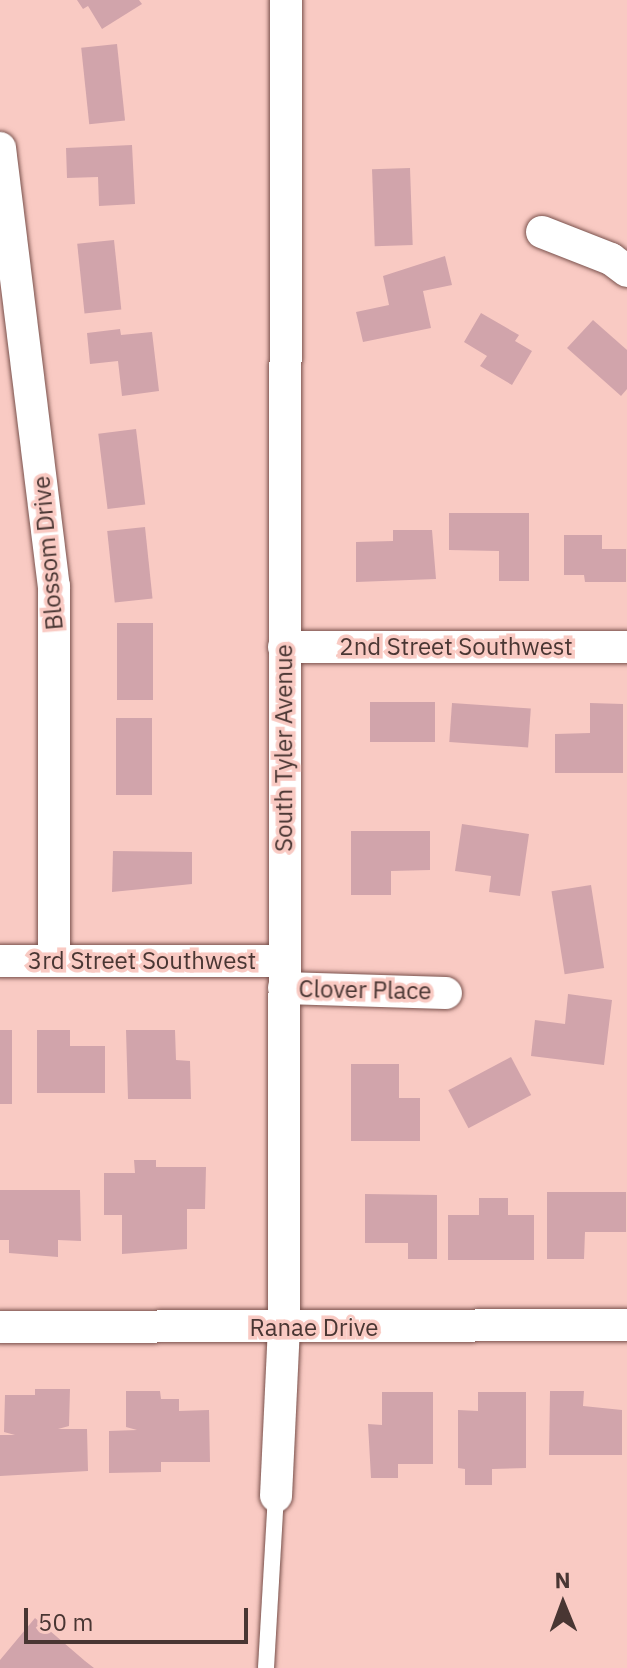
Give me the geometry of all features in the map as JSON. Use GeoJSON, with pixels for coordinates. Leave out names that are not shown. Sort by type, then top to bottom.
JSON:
{"type":"FeatureCollection","features":[{"type":"Feature","properties":{"kind":"street","name":"South Tyler Avenue"},"geometry":{"type":"LineString","coordinates":[[276,1496],[284,1327],[286,0]]}},
{"type":"Feature","properties":{"kind":"street","name":"Blossom Drive"},"geometry":{"type":"LineString","coordinates":[[0,148],[54,586],[54,961]]}},
{"type":"Feature","properties":{"kind":"street"},"geometry":{"type":"LineString","coordinates":[[542,232],[611,259],[627,271]]}},
{"type":"Feature","properties":{"kind":"street","name":"2nd Street Southwest"},"geometry":{"type":"LineString","coordinates":[[284,647],[627,647]]}},
{"type":"Feature","properties":{"kind":"street","name":"3rd Street Southwest"},"geometry":{"type":"LineString","coordinates":[[0,961],[54,961],[284,974]]}},
{"type":"Feature","properties":{"kind":"street","name":"Clover Place"},"geometry":{"type":"LineString","coordinates":[[284,974],[446,993]]}},
{"type":"Feature","properties":{"kind":"street","name":"Ranae Drive"},"geometry":{"type":"LineString","coordinates":[[0,1327],[627,1325]]}},
{"type":"Feature","properties":{"kind":"lane"},"geometry":{"type":"LineString","coordinates":[[266,1668],[276,1496]]}},
{"type":"Feature","properties":{"kind":"building"},"geometry":{"type":"Polygon","coordinates":[[[77,0],[139,0],[142,4],[102,29],[88,6],[83,9],[77,0]]]}},
{"type":"Feature","properties":{"kind":"building"},"geometry":{"type":"Polygon","coordinates":[[[117,44],[125,121],[89,124],[81,48],[117,44]]]}},
{"type":"Feature","properties":{"kind":"building"},"geometry":{"type":"Polygon","coordinates":[[[132,145],[135,204],[99,206],[98,177],[67,178],[66,148],[132,145]]]}},
{"type":"Feature","properties":{"kind":"building"},"geometry":{"type":"Polygon","coordinates":[[[410,168],[413,245],[375,246],[372,169],[410,168]]]}},
{"type":"Feature","properties":{"kind":"building"},"geometry":{"type":"Polygon","coordinates":[[[114,240],[121,310],[85,313],[77,244],[114,240]]]}},
{"type":"Feature","properties":{"kind":"building"},"geometry":{"type":"Polygon","coordinates":[[[445,256],[452,285],[423,291],[431,328],[363,342],[356,312],[389,305],[383,276],[445,256]]]}},
{"type":"Feature","properties":{"kind":"building"},"geometry":{"type":"Polygon","coordinates":[[[481,313],[519,335],[515,341],[532,351],[512,385],[480,366],[487,356],[464,342],[481,313]]]}},
{"type":"Feature","properties":{"kind":"building"},"geometry":{"type":"Polygon","coordinates":[[[593,320],[627,350],[627,389],[621,396],[567,348],[593,320]]]}},
{"type":"Feature","properties":{"kind":"building"},"geometry":{"type":"Polygon","coordinates":[[[120,329],[121,335],[152,332],[159,391],[122,396],[118,361],[90,364],[87,333],[120,329]]]}},
{"type":"Feature","properties":{"kind":"building"},"geometry":{"type":"Polygon","coordinates":[[[136,429],[145,504],[108,509],[98,434],[136,429]]]}},
{"type":"Feature","properties":{"kind":"building"},"geometry":{"type":"Polygon","coordinates":[[[449,513],[529,513],[529,581],[499,581],[499,551],[449,550],[449,513]]]}},
{"type":"Feature","properties":{"kind":"building"},"geometry":{"type":"Polygon","coordinates":[[[145,527],[153,599],[115,603],[107,531],[145,527]]]}},
{"type":"Feature","properties":{"kind":"building"},"geometry":{"type":"Polygon","coordinates":[[[393,530],[432,530],[436,579],[356,582],[356,542],[393,541],[393,530]]]}},
{"type":"Feature","properties":{"kind":"building"},"geometry":{"type":"Polygon","coordinates":[[[564,535],[602,535],[602,549],[626,549],[626,582],[585,582],[584,575],[564,575],[564,535]]]}},
{"type":"Feature","properties":{"kind":"building"},"geometry":{"type":"Polygon","coordinates":[[[117,623],[153,623],[153,700],[117,700],[117,623]]]}},
{"type":"Feature","properties":{"kind":"building"},"geometry":{"type":"Polygon","coordinates":[[[370,702],[435,702],[435,742],[370,742],[370,702]]]}},
{"type":"Feature","properties":{"kind":"building"},"geometry":{"type":"Polygon","coordinates":[[[452,703],[531,709],[528,747],[449,742],[452,703]]]}},
{"type":"Feature","properties":{"kind":"building"},"geometry":{"type":"Polygon","coordinates":[[[590,703],[623,704],[623,773],[555,773],[555,734],[590,733],[590,703]]]}},
{"type":"Feature","properties":{"kind":"building"},"geometry":{"type":"Polygon","coordinates":[[[116,718],[152,718],[152,795],[116,795],[116,718]]]}},
{"type":"Feature","properties":{"kind":"building"},"geometry":{"type":"Polygon","coordinates":[[[462,824],[529,834],[520,896],[489,892],[491,876],[455,871],[462,824]]]}},
{"type":"Feature","properties":{"kind":"building"},"geometry":{"type":"Polygon","coordinates":[[[351,831],[430,831],[430,870],[391,871],[391,895],[351,895],[351,831]]]}},
{"type":"Feature","properties":{"kind":"building"},"geometry":{"type":"Polygon","coordinates":[[[113,851],[192,852],[192,884],[112,892],[113,851]]]}},
{"type":"Feature","properties":{"kind":"building"},"geometry":{"type":"Polygon","coordinates":[[[591,885],[604,968],[565,974],[551,891],[591,885]]]}},
{"type":"Feature","properties":{"kind":"building"},"geometry":{"type":"Polygon","coordinates":[[[568,994],[612,1000],[604,1065],[531,1056],[535,1020],[565,1024],[568,994]]]}},
{"type":"Feature","properties":{"kind":"building"},"geometry":{"type":"Polygon","coordinates":[[[0,1030],[12,1030],[12,1104],[0,1104],[0,1030]]]}},
{"type":"Feature","properties":{"kind":"building"},"geometry":{"type":"Polygon","coordinates":[[[37,1030],[70,1030],[70,1046],[105,1046],[105,1093],[37,1093],[37,1030]]]}},
{"type":"Feature","properties":{"kind":"building"},"geometry":{"type":"Polygon","coordinates":[[[126,1030],[175,1030],[176,1060],[190,1061],[191,1099],[128,1099],[126,1030]]]}},
{"type":"Feature","properties":{"kind":"building"},"geometry":{"type":"Polygon","coordinates":[[[511,1057],[531,1095],[468,1128],[448,1090],[511,1057]]]}},
{"type":"Feature","properties":{"kind":"building"},"geometry":{"type":"Polygon","coordinates":[[[351,1064],[399,1064],[399,1098],[420,1098],[420,1141],[351,1141],[351,1064]]]}},
{"type":"Feature","properties":{"kind":"building"},"geometry":{"type":"Polygon","coordinates":[[[134,1160],[156,1160],[156,1167],[206,1167],[205,1209],[187,1209],[187,1249],[122,1254],[122,1215],[104,1215],[104,1173],[135,1173],[134,1160]]]}},
{"type":"Feature","properties":{"kind":"building"},"geometry":{"type":"Polygon","coordinates":[[[0,1190],[80,1190],[81,1241],[58,1240],[58,1257],[9,1253],[9,1240],[0,1240],[0,1190]]]}},
{"type":"Feature","properties":{"kind":"building"},"geometry":{"type":"Polygon","coordinates":[[[547,1192],[626,1192],[626,1232],[585,1232],[584,1259],[547,1259],[547,1192]]]}},
{"type":"Feature","properties":{"kind":"building"},"geometry":{"type":"Polygon","coordinates":[[[365,1194],[437,1195],[437,1259],[408,1259],[408,1243],[365,1243],[365,1194]]]}},
{"type":"Feature","properties":{"kind":"building"},"geometry":{"type":"Polygon","coordinates":[[[479,1198],[508,1198],[508,1215],[534,1215],[534,1260],[448,1260],[448,1215],[479,1215],[479,1198]]]}},
{"type":"Feature","properties":{"kind":"building"},"geometry":{"type":"Polygon","coordinates":[[[35,1389],[70,1389],[69,1426],[58,1429],[87,1429],[88,1471],[0,1476],[0,1435],[15,1435],[4,1432],[5,1395],[35,1395],[35,1389]]]}},
{"type":"Feature","properties":{"kind":"building"},"geometry":{"type":"Polygon","coordinates":[[[126,1391],[160,1391],[161,1399],[179,1399],[179,1411],[209,1410],[210,1462],[161,1462],[161,1472],[109,1473],[109,1431],[137,1430],[126,1427],[126,1391]]]}},
{"type":"Feature","properties":{"kind":"building"},"geometry":{"type":"Polygon","coordinates":[[[550,1391],[584,1391],[583,1406],[622,1410],[622,1455],[549,1455],[550,1391]]]}},
{"type":"Feature","properties":{"kind":"building"},"geometry":{"type":"Polygon","coordinates":[[[382,1392],[433,1392],[433,1464],[398,1464],[398,1478],[371,1478],[368,1424],[382,1425],[382,1392]]]}},
{"type":"Feature","properties":{"kind":"building"},"geometry":{"type":"Polygon","coordinates":[[[478,1392],[526,1392],[526,1468],[492,1469],[492,1485],[465,1485],[465,1469],[458,1468],[458,1410],[478,1411],[478,1392]]]}},
{"type":"Feature","properties":{"kind":"building"},"geometry":{"type":"Polygon","coordinates":[[[35,1618],[94,1668],[0,1668],[0,1660],[35,1618]]]}}]}
